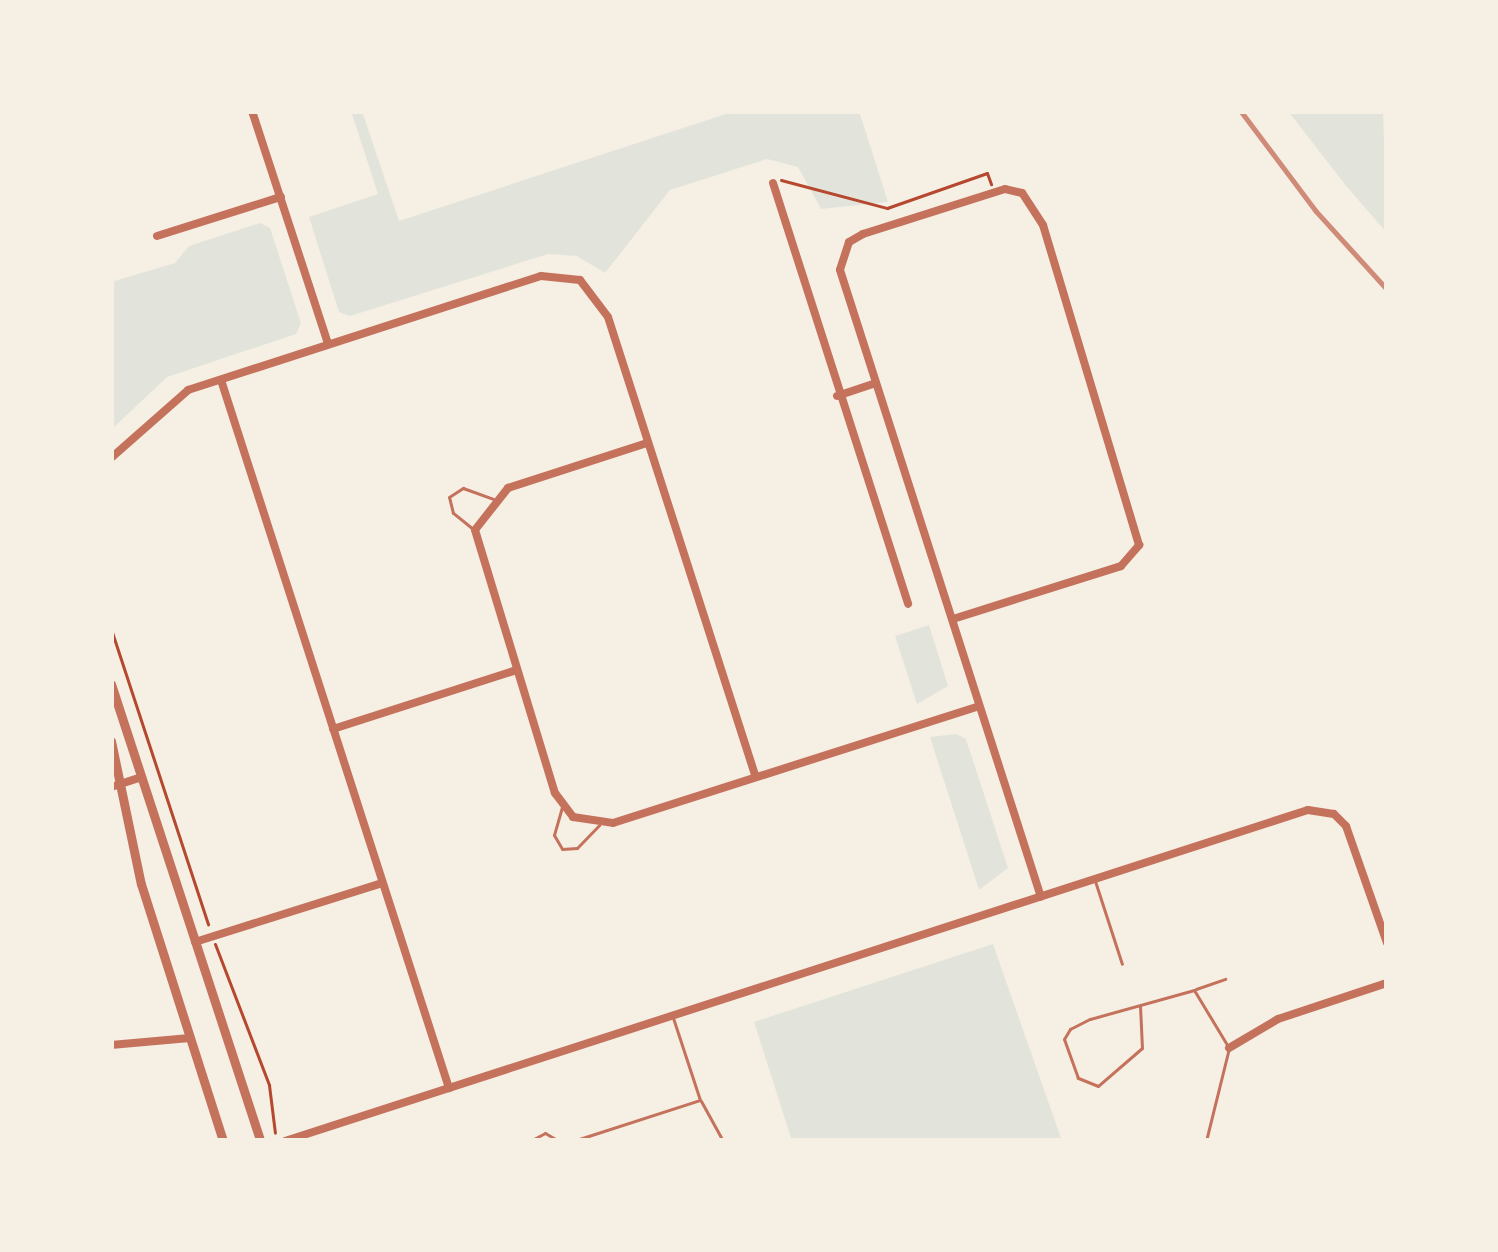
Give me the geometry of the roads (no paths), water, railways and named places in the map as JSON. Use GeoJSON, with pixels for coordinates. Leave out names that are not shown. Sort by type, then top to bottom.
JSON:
{"type":"FeatureCollection","features":[{"type":"Feature","properties":{"kind":"street"},"geometry":{"type":"LineString","coordinates":[[252,111],[328,343]]}},
{"type":"Feature","properties":{"kind":"street"},"geometry":{"type":"LineString","coordinates":[[773,183],[837,396],[908,604]]}},
{"type":"Feature","properties":{"kind":"street"},"geometry":{"type":"LineString","coordinates":[[952,620],[1120,566],[1139,545],[1042,225],[1022,193],[993,191],[849,242],[840,270],[952,620],[980,706],[1041,897]]}},
{"type":"Feature","properties":{"kind":"street"},"geometry":{"type":"LineString","coordinates":[[157,236],[281,197]]}},
{"type":"Feature","properties":{"kind":"street"},"geometry":{"type":"LineString","coordinates":[[111,458],[166,402],[328,343],[562,274],[598,296],[756,777]]}},
{"type":"Feature","properties":{"kind":"street"},"geometry":{"type":"LineString","coordinates":[[221,380],[449,1088]]}},
{"type":"Feature","properties":{"kind":"street"},"geometry":{"type":"LineString","coordinates":[[837,396],[876,382]]}},
{"type":"Feature","properties":{"kind":"street"},"geometry":{"type":"LineString","coordinates":[[647,443],[493,499],[475,530],[515,671],[562,807],[599,825],[980,706]]}},
{"type":"Feature","properties":{"kind":"street"},"geometry":{"type":"LineString","coordinates":[[333,729],[515,671]]}},
{"type":"Feature","properties":{"kind":"street"},"geometry":{"type":"LineString","coordinates":[[111,684],[260,1141]]}},
{"type":"Feature","properties":{"kind":"street"},"geometry":{"type":"LineString","coordinates":[[111,741],[141,884],[224,1141]]}},
{"type":"Feature","properties":{"kind":"street"},"geometry":{"type":"LineString","coordinates":[[117,786],[141,777]]}},
{"type":"Feature","properties":{"kind":"street"},"geometry":{"type":"LineString","coordinates":[[282,1141],[1308,810],[1334,814],[1357,848],[1387,943]]}},
{"type":"Feature","properties":{"kind":"street"},"geometry":{"type":"LineString","coordinates":[[195,942],[382,883]]}},
{"type":"Feature","properties":{"kind":"street"},"geometry":{"type":"LineString","coordinates":[[1229,1048],[1278,1019],[1387,983]]}},
{"type":"Feature","properties":{"kind":"street"},"geometry":{"type":"LineString","coordinates":[[111,1045],[190,1038]]}},
{"type":"Feature","properties":{"kind":"lane"},"geometry":{"type":"LineString","coordinates":[[475,530],[453,513],[449,497],[463,488],[493,499]]}},
{"type":"Feature","properties":{"kind":"lane"},"geometry":{"type":"LineString","coordinates":[[562,807],[554,835],[562,848],[577,848],[599,825]]}},
{"type":"Feature","properties":{"kind":"lane"},"geometry":{"type":"LineString","coordinates":[[1094,879],[1122,964]]}},
{"type":"Feature","properties":{"kind":"lane"},"geometry":{"type":"LineString","coordinates":[[1140,1006],[1142,1048],[1098,1086],[1085,1084],[1066,1034],[1140,1006],[1225,979]]}},
{"type":"Feature","properties":{"kind":"lane"},"geometry":{"type":"LineString","coordinates":[[1195,990],[1229,1048],[1206,1141]]}},
{"type":"Feature","properties":{"kind":"lane"},"geometry":{"type":"LineString","coordinates":[[672,1016],[700,1100],[723,1141]]}},
{"type":"Feature","properties":{"kind":"lane"},"geometry":{"type":"LineString","coordinates":[[573,1141],[700,1100]]}},
{"type":"Feature","properties":{"kind":"lane"},"geometry":{"type":"LineString","coordinates":[[530,1141],[545,1132],[559,1141]]}},
{"type":"Feature","properties":{"kind":"railway"},"geometry":{"type":"LineString","coordinates":[[1241,111],[1316,211],[1387,289]]}}]}
